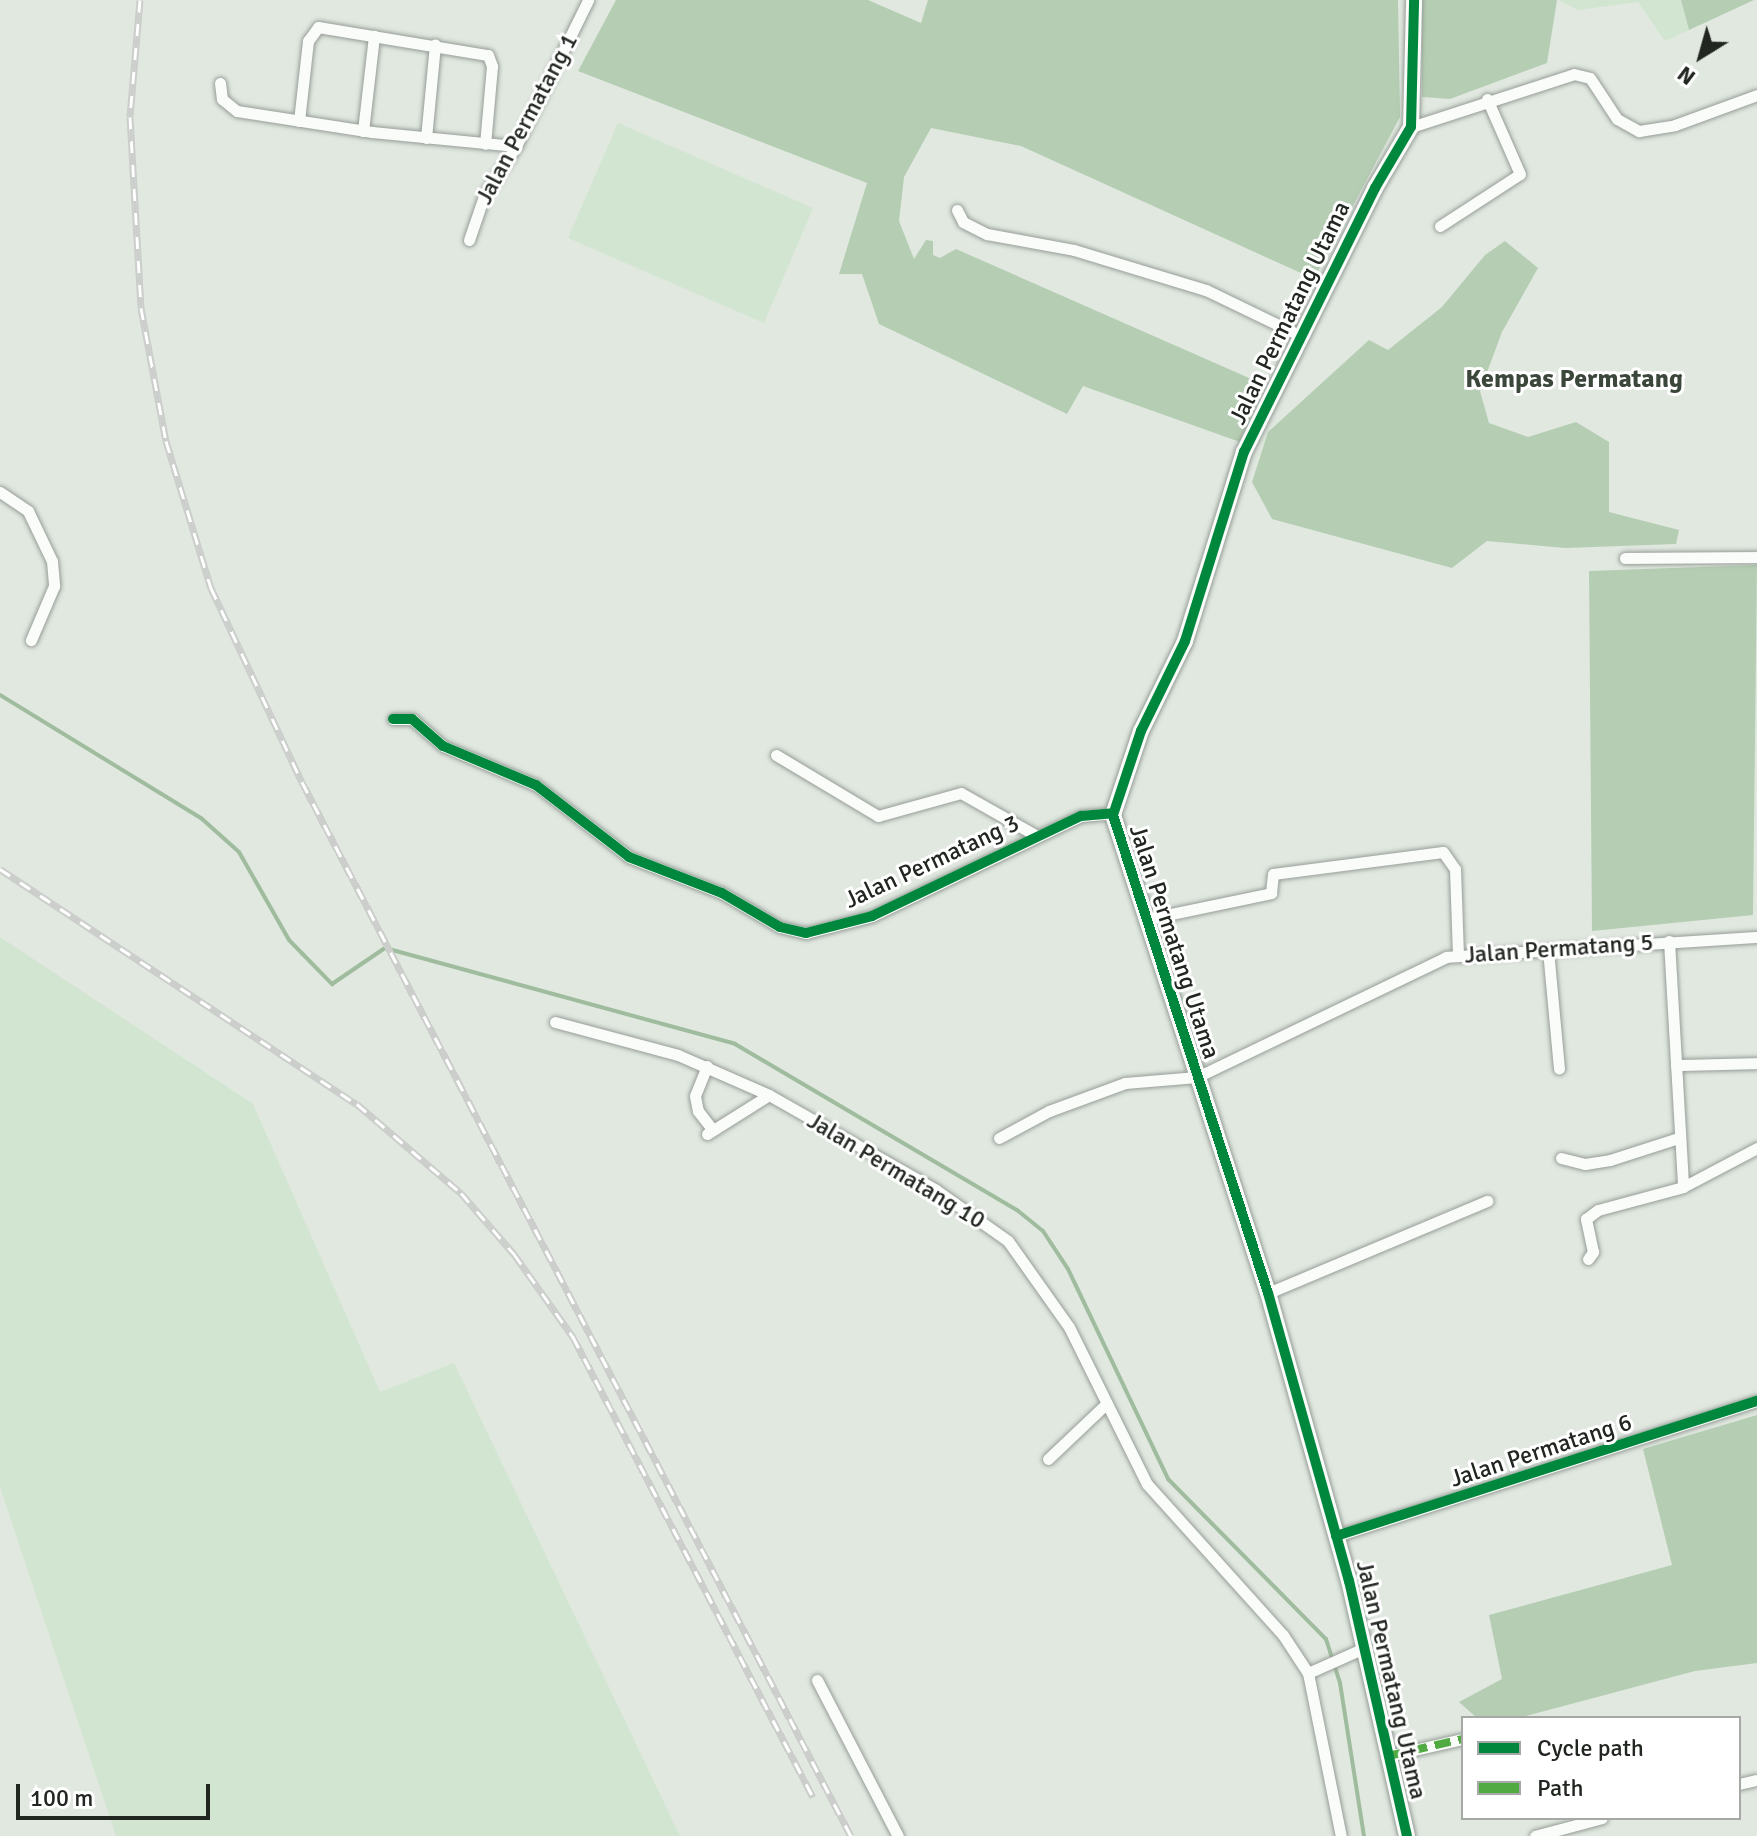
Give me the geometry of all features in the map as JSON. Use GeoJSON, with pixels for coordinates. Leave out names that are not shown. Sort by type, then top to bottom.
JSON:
{"type":"FeatureCollection","features":[{"type":"Feature","properties":{"kind":"street","name":"Jalan Permatang 1"},"geometry":{"type":"LineString","coordinates":[[469,240],[484,196],[516,146],[588,0]]}},
{"type":"Feature","properties":{"kind":"street","name":"Jalan Permatang Utama"},"geometry":{"type":"LineString","coordinates":[[1407,1836],[1388,1756],[1356,1651],[1336,1536],[1268,1293],[1113,813],[1141,731],[1185,641],[1244,452],[1411,127],[1414,0]]}},
{"type":"Feature","properties":{"kind":"street"},"geometry":{"type":"LineString","coordinates":[[299,121],[312,31],[318,27],[488,55],[492,66],[485,144]]}},
{"type":"Feature","properties":{"kind":"street"},"geometry":{"type":"LineString","coordinates":[[363,131],[374,36]]}},
{"type":"Feature","properties":{"kind":"street"},"geometry":{"type":"LineString","coordinates":[[426,138],[435,44]]}},
{"type":"Feature","properties":{"kind":"street"},"geometry":{"type":"LineString","coordinates":[[1411,127],[1550,77],[1581,74],[1590,78],[1620,123],[1645,131],[1757,95]]}},
{"type":"Feature","properties":{"kind":"street"},"geometry":{"type":"LineString","coordinates":[[220,83],[222,99],[232,109],[363,131],[516,146]]}},
{"type":"Feature","properties":{"kind":"street"},"geometry":{"type":"LineString","coordinates":[[1440,226],[1520,174],[1487,99]]}},
{"type":"Feature","properties":{"kind":"street"},"geometry":{"type":"LineString","coordinates":[[957,210],[963,222],[987,234],[1074,250],[1206,290],[1301,336]]}},
{"type":"Feature","properties":{"kind":"street"},"geometry":{"type":"LineString","coordinates":[[0,492],[28,511],[52,561],[54,586],[31,640]]}},
{"type":"Feature","properties":{"kind":"street"},"geometry":{"type":"LineString","coordinates":[[1625,558],[1757,557]]}},
{"type":"Feature","properties":{"kind":"street","name":"Jalan Permatang 3"},"geometry":{"type":"LineString","coordinates":[[393,719],[412,719],[443,746],[536,785],[629,857],[722,893],[791,931],[831,928],[872,916],[1090,813],[1113,813]]}},
{"type":"Feature","properties":{"kind":"street"},"geometry":{"type":"LineString","coordinates":[[776,755],[878,816],[961,793],[1037,836]]}},
{"type":"Feature","properties":{"kind":"street"},"geometry":{"type":"LineString","coordinates":[[1147,919],[1264,895],[1275,887],[1273,874],[1443,852],[1455,869],[1458,955]]}},
{"type":"Feature","properties":{"kind":"street","name":"Jalan Permatang 5"},"geometry":{"type":"LineString","coordinates":[[1197,1077],[1395,979],[1458,955],[1757,937]]}},
{"type":"Feature","properties":{"kind":"street"},"geometry":{"type":"LineString","coordinates":[[1669,941],[1683,1187]]}},
{"type":"Feature","properties":{"kind":"street"},"geometry":{"type":"LineString","coordinates":[[1548,950],[1559,1068]]}},
{"type":"Feature","properties":{"kind":"street","name":"Jalan Permatang 10"},"geometry":{"type":"LineString","coordinates":[[555,1022],[707,1066],[769,1095],[936,1190],[1008,1241],[1069,1327],[1105,1405],[1147,1484],[1283,1635],[1312,1672]]}},
{"type":"Feature","properties":{"kind":"street"},"geometry":{"type":"LineString","coordinates":[[1676,1065],[1757,1063]]}},
{"type":"Feature","properties":{"kind":"street"},"geometry":{"type":"LineString","coordinates":[[707,1066],[695,1096],[698,1111],[710,1132],[769,1095]]}},
{"type":"Feature","properties":{"kind":"street"},"geometry":{"type":"LineString","coordinates":[[999,1138],[1049,1111],[1125,1083],[1197,1077]]}},
{"type":"Feature","properties":{"kind":"street"},"geometry":{"type":"LineString","coordinates":[[1561,1158],[1585,1164],[1610,1160],[1678,1138]]}},
{"type":"Feature","properties":{"kind":"street"},"geometry":{"type":"LineString","coordinates":[[1588,1259],[1593,1252],[1586,1219],[1598,1210],[1683,1187],[1757,1148]]}},
{"type":"Feature","properties":{"kind":"street"},"geometry":{"type":"LineString","coordinates":[[1268,1293],[1487,1201]]}},
{"type":"Feature","properties":{"kind":"street","name":"Jalan Permatang 6"},"geometry":{"type":"LineString","coordinates":[[1336,1536],[1757,1401]]}},
{"type":"Feature","properties":{"kind":"street"},"geometry":{"type":"LineString","coordinates":[[1048,1459],[1105,1405]]}},
{"type":"Feature","properties":{"kind":"street"},"geometry":{"type":"LineString","coordinates":[[1341,1836],[1312,1672],[1356,1651]]}},
{"type":"Feature","properties":{"kind":"street"},"geometry":{"type":"LineString","coordinates":[[817,1680],[898,1836]]}},
{"type":"Feature","properties":{"kind":"street"},"geometry":{"type":"LineString","coordinates":[[1388,1756],[1461,1739]]}},
{"type":"Feature","properties":{"kind":"street"},"geometry":{"type":"LineString","coordinates":[[1535,1836],[1595,1820]]}},
{"type":"Feature","properties":{"kind":"green space"},"geometry":{"type":"Polygon","coordinates":[[[616,0],[868,0],[921,23],[928,0],[1398,0],[1400,117],[1314,279],[1021,146],[931,128],[904,177],[899,221],[914,259],[926,240],[933,241],[933,255],[940,258],[956,249],[1265,385],[1240,442],[1083,386],[1067,414],[879,324],[862,274],[839,274],[867,183],[578,71],[616,0]]]}},
{"type":"Feature","properties":{"kind":"green space"},"geometry":{"type":"Polygon","coordinates":[[[1422,0],[1557,0],[1547,63],[1450,99],[1422,97],[1422,0]]]}},
{"type":"Feature","properties":{"kind":"green space"},"geometry":{"type":"Polygon","coordinates":[[[1558,0],[1681,0],[1689,30],[1665,41],[1638,2],[1578,10],[1558,0]]]}},
{"type":"Feature","properties":{"kind":"green space"},"geometry":{"type":"Polygon","coordinates":[[[1681,0],[1754,0],[1689,30],[1681,0]]]}},
{"type":"Feature","properties":{"kind":"green space"},"geometry":{"type":"Polygon","coordinates":[[[618,123],[813,208],[764,323],[568,238],[618,123]]]}},
{"type":"Feature","properties":{"kind":"green space"},"geometry":{"type":"Polygon","coordinates":[[[1505,241],[1538,268],[1502,332],[1480,391],[1489,423],[1528,437],[1576,422],[1609,442],[1609,512],[1679,530],[1676,544],[1565,548],[1487,541],[1452,568],[1272,519],[1252,482],[1268,432],[1369,340],[1388,350],[1442,307],[1485,255],[1505,241]]]}},
{"type":"Feature","properties":{"kind":"green space"},"geometry":{"type":"Polygon","coordinates":[[[1757,565],[1753,915],[1592,931],[1589,571],[1757,565]]]}},
{"type":"Feature","properties":{"kind":"green space"},"geometry":{"type":"Polygon","coordinates":[[[0,937],[253,1104],[380,1392],[454,1363],[680,1836],[116,1836],[0,1487],[0,937]]]}},
{"type":"Feature","properties":{"kind":"green space"},"geometry":{"type":"Polygon","coordinates":[[[1757,1415],[1757,1663],[1695,1671],[1526,1716],[1475,1716],[1459,1702],[1502,1679],[1489,1615],[1672,1565],[1643,1449],[1757,1415]]]}},
{"type":"Feature","properties":{"kind":"waterway"},"geometry":{"type":"LineString","coordinates":[[0,695],[201,818],[239,852],[289,940],[332,984],[385,948],[735,1044],[1017,1210],[1043,1231],[1068,1269],[1168,1479],[1326,1639],[1340,1683],[1364,1836]]}},
{"type":"Feature","properties":{"kind":"railway"},"geometry":{"type":"LineString","coordinates":[[140,0],[130,117],[141,308],[166,441],[211,588],[302,782],[851,1836]]}},
{"type":"Feature","properties":{"kind":"railway"},"geometry":{"type":"LineString","coordinates":[[0,869],[357,1104],[461,1193],[514,1254],[573,1337],[813,1797]]}},
{"type":"Feature","properties":{"kind":"marked path"},"geometry":{"type":"LineString","coordinates":[[1388,1756],[1461,1739]]}},
{"type":"Feature","properties":{"kind":"cycle path"},"geometry":{"type":"LineString","coordinates":[[1407,1836],[1349,1581],[1268,1293],[1113,815],[1141,731],[1185,641],[1244,452],[1375,188],[1411,127],[1414,0]]}},
{"type":"Feature","properties":{"kind":"cycle path"},"geometry":{"type":"LineString","coordinates":[[393,719],[412,719],[443,746],[536,785],[629,857],[722,893],[780,927],[806,933],[872,916],[1081,816],[1113,813]]}},
{"type":"Feature","properties":{"kind":"cycle path"},"geometry":{"type":"LineString","coordinates":[[1336,1536],[1757,1401]]}},
{"type":"Feature","properties":{"kind":"district","name":"Kempas Permatang"},"geometry":{"type":"Point","coordinates":[1574,380]}}]}
